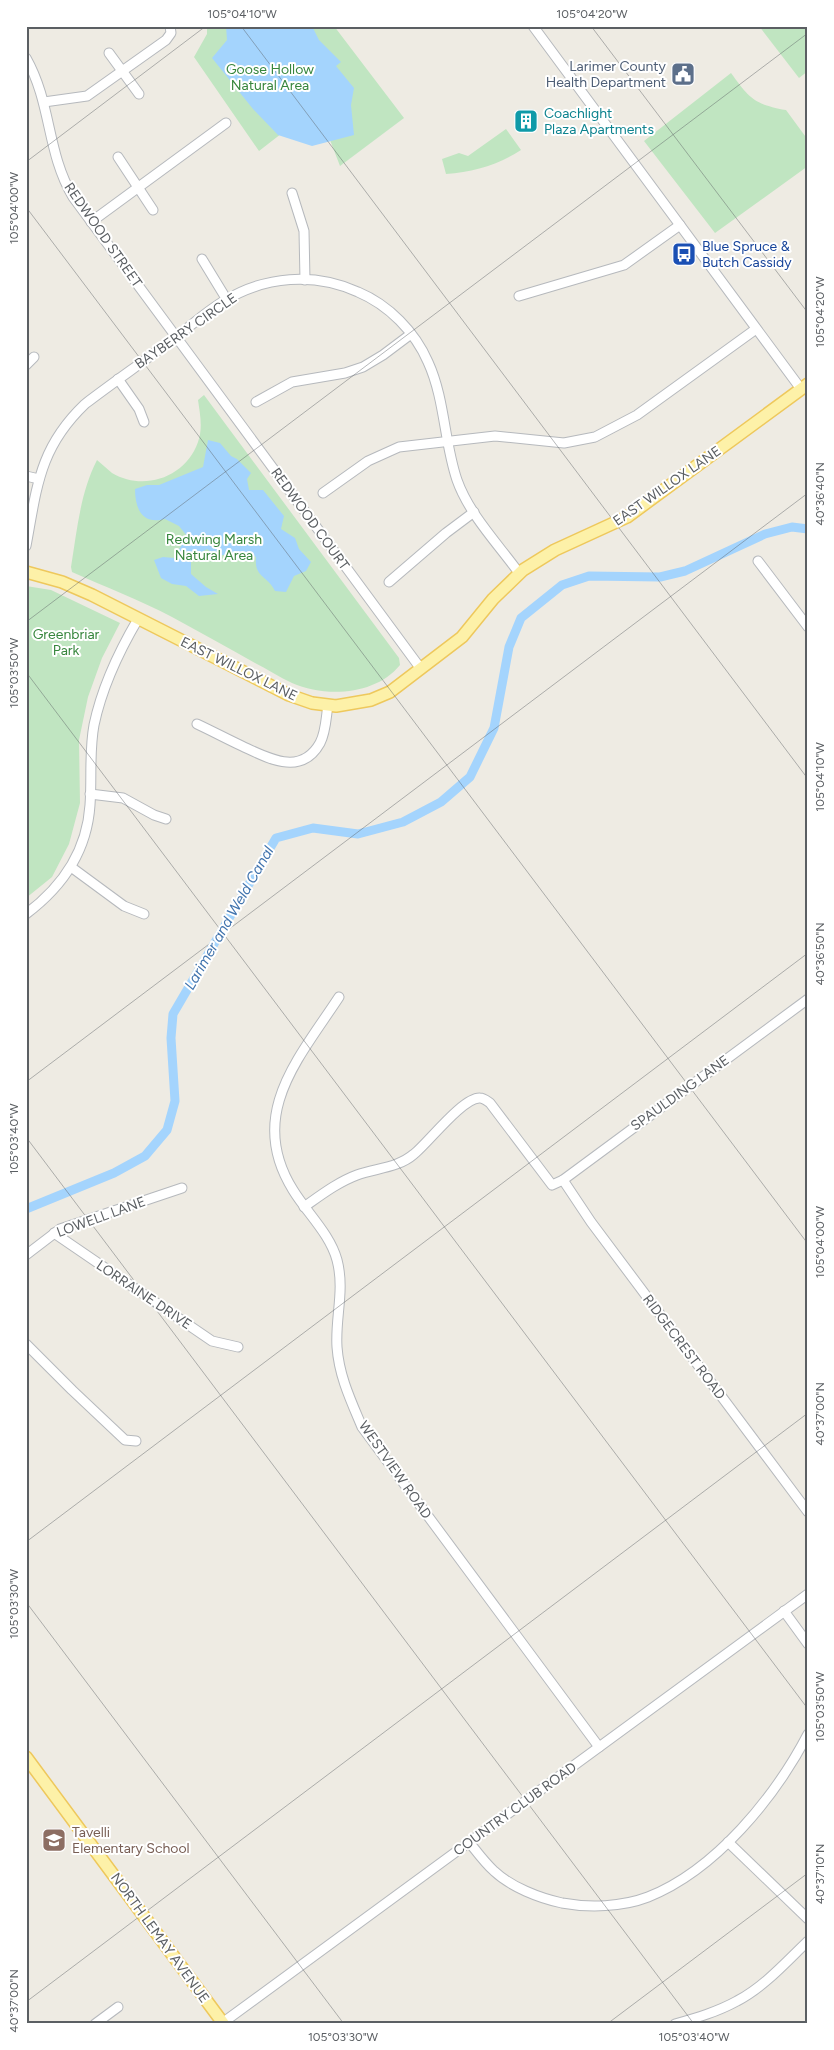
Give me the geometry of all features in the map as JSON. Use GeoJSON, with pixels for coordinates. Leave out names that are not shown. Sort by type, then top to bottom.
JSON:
{"type":"FeatureCollection","features":[{"type":"Feature","properties":{"kind":"main road","name":"EAST WILLOX LANE"},"geometry":{"type":"LineString","coordinates":[[26,572],[74,587],[289,696],[312,703],[328,705],[354,704],[379,697],[421,669],[462,637],[493,599],[520,573],[555,550],[627,517],[804,387]]}},
{"type":"Feature","properties":{"kind":"main road","name":"NORTH LEMAY AVENUE"},"geometry":{"type":"LineString","coordinates":[[26,1757],[222,2023]]}},
{"type":"Feature","properties":{"kind":"street"},"geometry":{"type":"LineString","coordinates":[[44,102],[87,96],[166,40],[171,33],[170,26]]}},
{"type":"Feature","properties":{"kind":"street"},"geometry":{"type":"LineString","coordinates":[[533,26],[756,329],[804,387]]}},
{"type":"Feature","properties":{"kind":"street"},"geometry":{"type":"LineString","coordinates":[[109,53],[139,94]]}},
{"type":"Feature","properties":{"kind":"street","name":"REDWOOD STREET"},"geometry":{"type":"LineString","coordinates":[[26,58],[40,86],[52,146],[60,173],[72,197],[200,370]]}},
{"type":"Feature","properties":{"kind":"street"},"geometry":{"type":"LineString","coordinates":[[91,222],[226,123]]}},
{"type":"Feature","properties":{"kind":"street"},"geometry":{"type":"LineString","coordinates":[[118,157],[153,210]]}},
{"type":"Feature","properties":{"kind":"street"},"geometry":{"type":"LineString","coordinates":[[292,193],[304,231],[305,280]]}},
{"type":"Feature","properties":{"kind":"street"},"geometry":{"type":"LineString","coordinates":[[519,296],[624,265],[680,225]]}},
{"type":"Feature","properties":{"kind":"street"},"geometry":{"type":"LineString","coordinates":[[202,259],[227,300]]}},
{"type":"Feature","properties":{"kind":"street","name":"BAYBERRY CIRCLE"},"geometry":{"type":"LineString","coordinates":[[26,546],[39,479],[47,455],[61,429],[85,404],[227,300],[258,285],[275,281],[305,280],[332,283],[364,294],[396,317],[411,334],[422,351],[434,379],[458,482],[474,512],[520,573]]}},
{"type":"Feature","properties":{"kind":"street"},"geometry":{"type":"LineString","coordinates":[[323,493],[368,461],[388,450],[411,445],[501,436],[564,443],[595,437],[638,415],[756,329]]}},
{"type":"Feature","properties":{"kind":"street"},"geometry":{"type":"LineString","coordinates":[[256,402],[292,382],[344,373],[363,367],[411,334]]}},
{"type":"Feature","properties":{"kind":"street"},"geometry":{"type":"LineString","coordinates":[[26,365],[34,357]]}},
{"type":"Feature","properties":{"kind":"street","name":"REDWOOD COURT"},"geometry":{"type":"LineString","coordinates":[[200,370],[421,669]]}},
{"type":"Feature","properties":{"kind":"street"},"geometry":{"type":"LineString","coordinates":[[118,379],[139,409],[144,422]]}},
{"type":"Feature","properties":{"kind":"street"},"geometry":{"type":"LineString","coordinates":[[26,476],[39,479]]}},
{"type":"Feature","properties":{"kind":"street"},"geometry":{"type":"LineString","coordinates":[[389,582],[446,533],[474,512]]}},
{"type":"Feature","properties":{"kind":"street"},"geometry":{"type":"LineString","coordinates":[[758,562],[808,627]]}},
{"type":"Feature","properties":{"kind":"street"},"geometry":{"type":"LineString","coordinates":[[26,914],[51,893],[71,867],[85,833],[90,794],[91,746],[101,697],[113,665],[138,619]]}},
{"type":"Feature","properties":{"kind":"street"},"geometry":{"type":"LineString","coordinates":[[197,724],[271,760],[289,763],[304,758],[316,748],[323,734],[328,705]]}},
{"type":"Feature","properties":{"kind":"street"},"geometry":{"type":"LineString","coordinates":[[90,794],[123,798],[154,815],[166,819]]}},
{"type":"Feature","properties":{"kind":"street"},"geometry":{"type":"LineString","coordinates":[[71,867],[124,906],[144,914]]}},
{"type":"Feature","properties":{"kind":"street","name":"WESTVIEW ROAD"},"geometry":{"type":"LineString","coordinates":[[339,997],[292,1068],[284,1084],[278,1102],[275,1129],[280,1162],[286,1180],[332,1246],[337,1260],[341,1281],[336,1346],[346,1389],[362,1427],[599,1747]]}},
{"type":"Feature","properties":{"kind":"street","name":"SPAULDING LANE"},"geometry":{"type":"LineString","coordinates":[[304,1207],[337,1184],[356,1175],[398,1164],[412,1156],[429,1141],[447,1119],[473,1099],[479,1098],[490,1103],[552,1185],[563,1180],[808,999]]}},
{"type":"Feature","properties":{"kind":"street","name":"RIDGECREST ROAD"},"geometry":{"type":"LineString","coordinates":[[563,1180],[591,1222],[808,1512]]}},
{"type":"Feature","properties":{"kind":"street","name":"LOWELL LANE"},"geometry":{"type":"LineString","coordinates":[[26,1255],[60,1229],[182,1188]]}},
{"type":"Feature","properties":{"kind":"street","name":"LORRAINE DRIVE"},"geometry":{"type":"LineString","coordinates":[[54,1233],[212,1341],[238,1347]]}},
{"type":"Feature","properties":{"kind":"street"},"geometry":{"type":"LineString","coordinates":[[26,1344],[124,1440],[136,1441]]}},
{"type":"Feature","properties":{"kind":"street","name":"COUNTRY CLUB ROAD"},"geometry":{"type":"LineString","coordinates":[[222,2023],[808,1594]]}},
{"type":"Feature","properties":{"kind":"street"},"geometry":{"type":"LineString","coordinates":[[784,1611],[808,1644]]}},
{"type":"Feature","properties":{"kind":"street"},"geometry":{"type":"LineString","coordinates":[[469,1842],[494,1871],[511,1884],[549,1900],[580,1906],[602,1906],[646,1898],[667,1888],[692,1872],[728,1842],[762,1807],[792,1764],[808,1734]]}},
{"type":"Feature","properties":{"kind":"street"},"geometry":{"type":"LineString","coordinates":[[728,1842],[808,1919]]}},
{"type":"Feature","properties":{"kind":"street"},"geometry":{"type":"LineString","coordinates":[[675,2024],[702,2017],[738,2001],[767,1980],[808,1940]]}},
{"type":"Feature","properties":{"kind":"street"},"geometry":{"type":"LineString","coordinates":[[96,2024],[118,2007]]}},
{"type":"Feature","properties":{"kind":"green space","name":"Goose Hollow Natural Area"},"geometry":{"type":"Polygon","coordinates":[[[207,26],[334,26],[404,118],[340,166],[317,106],[259,151],[194,57],[207,34],[207,26]]]}},
{"type":"Feature","properties":{"kind":"green space"},"geometry":{"type":"Polygon","coordinates":[[[759,26],[808,26],[808,71],[799,78],[759,26]]]}},
{"type":"Feature","properties":{"kind":"green space"},"geometry":{"type":"Polygon","coordinates":[[[731,73],[748,95],[760,103],[786,110],[808,140],[808,166],[715,233],[644,141],[731,73]]]}},
{"type":"Feature","properties":{"kind":"green space"},"geometry":{"type":"Polygon","coordinates":[[[506,129],[521,150],[504,160],[485,167],[466,172],[446,174],[442,159],[459,153],[468,156],[506,129]]]}},
{"type":"Feature","properties":{"kind":"green space","name":"Redwing Marsh Natural Area"},"geometry":{"type":"Polygon","coordinates":[[[204,395],[399,658],[400,665],[378,683],[350,691],[320,691],[305,688],[282,678],[160,611],[72,572],[71,567],[77,526],[83,499],[97,460],[112,473],[124,479],[150,481],[163,478],[174,472],[192,454],[200,437],[201,426],[198,400],[204,395]]]}},
{"type":"Feature","properties":{"kind":"green space","name":"Greenbriar Park"},"geometry":{"type":"Polygon","coordinates":[[[26,586],[51,590],[120,623],[102,658],[88,697],[79,740],[80,803],[69,844],[52,877],[26,898],[26,586]]]}},
{"type":"Feature","properties":{"kind":"water","name":"Goose Hollow Natural Area"},"geometry":{"type":"Polygon","coordinates":[[[226,26],[312,26],[319,40],[341,62],[336,66],[354,88],[351,105],[354,135],[312,146],[278,135],[253,109],[212,58],[227,40],[226,26]]]}},
{"type":"Feature","properties":{"kind":"water"},"geometry":{"type":"Polygon","coordinates":[[[208,440],[220,443],[231,456],[237,459],[251,473],[247,479],[249,490],[263,490],[284,516],[281,529],[295,538],[299,549],[311,562],[306,571],[294,576],[286,592],[275,591],[259,573],[256,557],[248,552],[216,556],[207,549],[191,558],[191,574],[206,587],[218,594],[199,596],[186,586],[172,584],[161,578],[154,560],[163,557],[174,558],[187,536],[179,526],[165,519],[151,520],[146,518],[139,509],[135,497],[135,489],[147,485],[159,485],[203,467],[208,440]]]}},
{"type":"Feature","properties":{"kind":"waterway","name":"Larimer and Weld Canal"},"geometry":{"type":"LineString","coordinates":[[26,1209],[114,1173],[145,1156],[167,1130],[175,1101],[171,1038],[173,1014],[276,838],[313,828],[358,834],[403,822],[441,802],[470,777],[494,728],[509,647],[521,618],[562,585],[589,576],[660,577],[685,571],[765,534],[792,527],[808,529]]}},
{"type":"Feature","properties":{"kind":"place","name":"Larimer County Health Department"},"geometry":{"type":"Point","coordinates":[683,74]}},
{"type":"Feature","properties":{"kind":"place","name":"Coachlight Plaza Apartments"},"geometry":{"type":"Point","coordinates":[526,121]}},
{"type":"Feature","properties":{"kind":"place","name":"Blue Spruce & Butch Cassidy"},"geometry":{"type":"Point","coordinates":[684,254]}},
{"type":"Feature","properties":{"kind":"place","name":"Tavelli Elementary School"},"geometry":{"type":"Point","coordinates":[54,1840]}}]}
